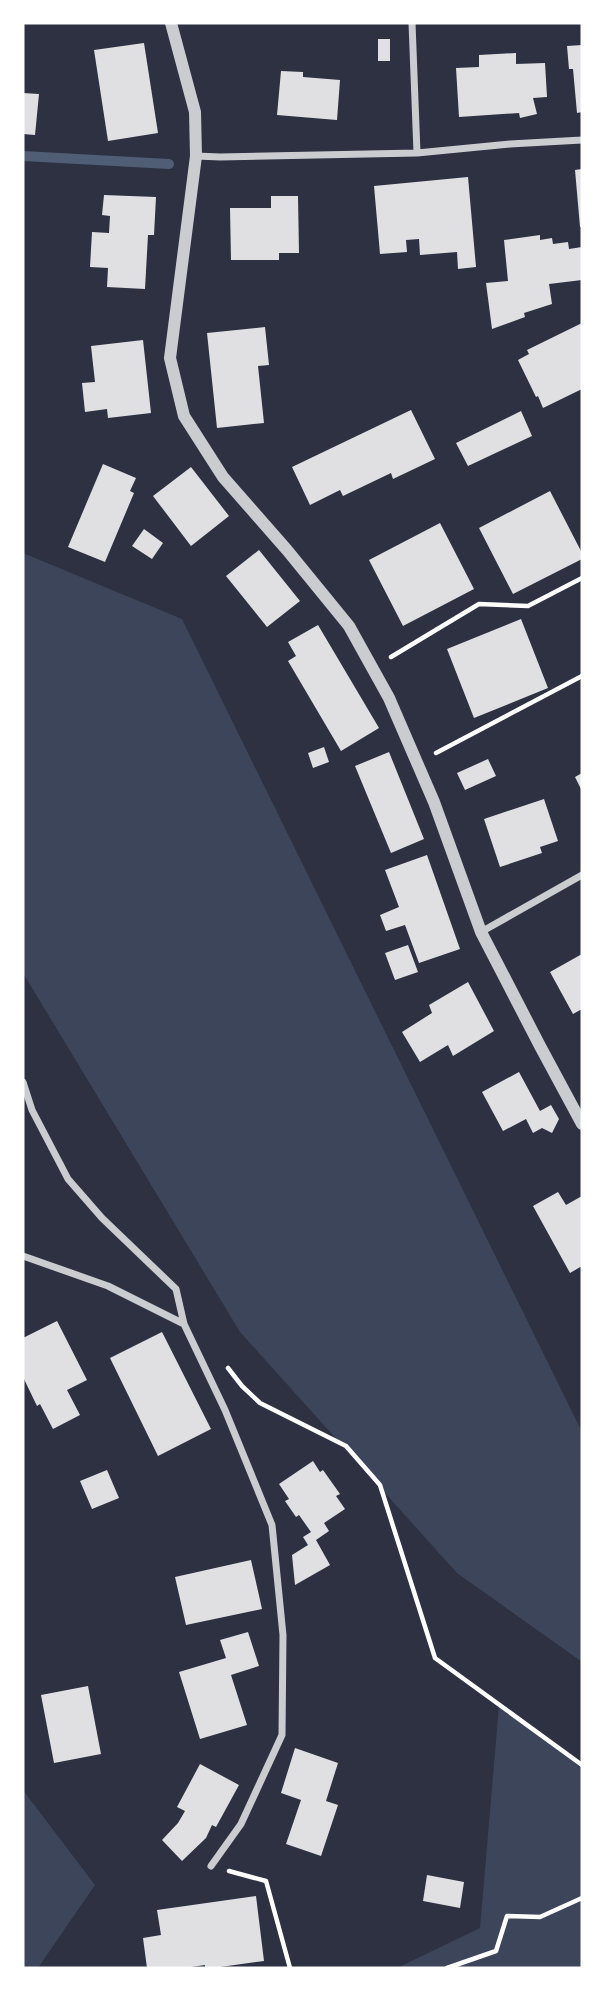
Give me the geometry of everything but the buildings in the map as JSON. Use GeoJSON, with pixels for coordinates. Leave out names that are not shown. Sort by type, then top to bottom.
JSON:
{"type":"FeatureCollection","features":[{"type":"Feature","properties":{"kind":"street"},"geometry":{"type":"LineString","coordinates":[[171,23],[195,112],[196,156],[170,358],[184,416],[223,477],[349,626],[389,698],[434,802],[481,932],[582,1124]]}},
{"type":"Feature","properties":{"kind":"street"},"geometry":{"type":"LineString","coordinates":[[412,23],[417,153]]}},
{"type":"Feature","properties":{"kind":"street"},"geometry":{"type":"LineString","coordinates":[[196,156],[417,153],[582,140]]}},
{"type":"Feature","properties":{"kind":"street"},"geometry":{"type":"LineString","coordinates":[[481,932],[582,875]]}},
{"type":"Feature","properties":{"kind":"street"},"geometry":{"type":"LineString","coordinates":[[23,1082],[32,1110],[68,1179],[102,1218],[177,1289],[184,1324],[225,1410],[272,1525],[283,1634],[282,1735],[242,1825],[211,1866]]}},
{"type":"Feature","properties":{"kind":"street"},"geometry":{"type":"LineString","coordinates":[[23,1256],[108,1286],[184,1324]]}},
{"type":"Feature","properties":{"kind":"path"},"geometry":{"type":"LineString","coordinates":[[372,669],[479,604],[528,606],[582,578]]}},
{"type":"Feature","properties":{"kind":"path"},"geometry":{"type":"LineString","coordinates":[[417,763],[582,676]]}},
{"type":"Feature","properties":{"kind":"path"},"geometry":{"type":"LineString","coordinates":[[227,1366],[242,1386],[260,1403],[346,1446],[380,1485],[435,1658],[582,1765]]}},
{"type":"Feature","properties":{"kind":"path"},"geometry":{"type":"LineString","coordinates":[[211,1866],[266,1881],[290,1968]]}},
{"type":"Feature","properties":{"kind":"path"},"geometry":{"type":"LineString","coordinates":[[447,1968],[496,1951],[507,1916],[540,1917],[582,1898]]}},
{"type":"Feature","properties":{"kind":"shaded area"},"geometry":{"type":"Polygon","coordinates":[[[23,553],[182,619],[582,1432],[582,1662],[457,1573],[240,1332],[23,973],[23,553]]]}},
{"type":"Feature","properties":{"kind":"shaded area"},"geometry":{"type":"Polygon","coordinates":[[[499,1706],[582,1764],[582,1968],[397,1968],[480,1928],[499,1706]]]}},
{"type":"Feature","properties":{"kind":"shaded area"},"geometry":{"type":"Polygon","coordinates":[[[23,1790],[95,1885],[38,1968],[23,1968],[23,1790]]]}},
{"type":"Feature","properties":{"kind":"waterway"},"geometry":{"type":"LineString","coordinates":[[23,156],[169,164]]}}]}
